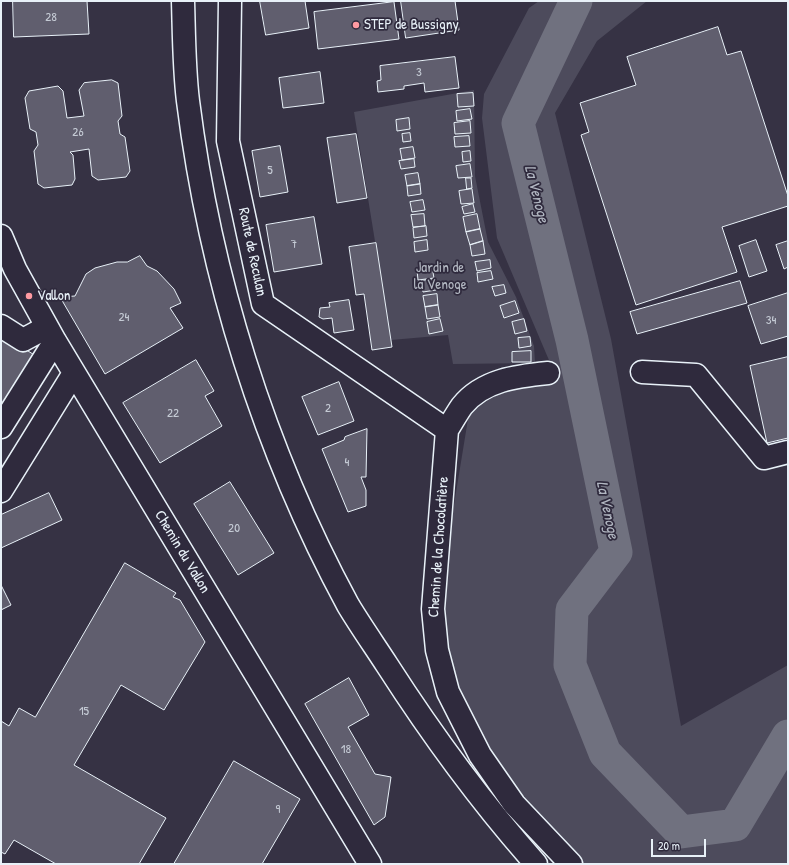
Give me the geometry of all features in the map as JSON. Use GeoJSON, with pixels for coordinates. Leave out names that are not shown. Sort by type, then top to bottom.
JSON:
{"type":"FeatureCollection","features":[{"type":"Feature","properties":{"kind":"street"},"geometry":{"type":"LineString","coordinates":[[183,1],[188,99],[201,191],[226,298],[264,417],[302,511],[349,606],[425,725],[503,827],[536,864]]}},
{"type":"Feature","properties":{"kind":"street","name":"Route de Reculan"},"geometry":{"type":"LineString","coordinates":[[230,1],[228,141],[262,304],[447,430]]}},
{"type":"Feature","properties":{"kind":"street","name":"Chemin du Vallon"},"geometry":{"type":"LineString","coordinates":[[1,236],[15,269],[51,334],[370,864]]}},
{"type":"Feature","properties":{"kind":"street"},"geometry":{"type":"LineString","coordinates":[[1,326],[23,340],[51,334]]}},
{"type":"Feature","properties":{"kind":"street"},"geometry":{"type":"LineString","coordinates":[[1,427],[51,334]]}},
{"type":"Feature","properties":{"kind":"street"},"geometry":{"type":"LineString","coordinates":[[642,372],[696,375],[764,458],[788,452]]}},
{"type":"Feature","properties":{"kind":"street"},"geometry":{"type":"LineString","coordinates":[[1,492],[74,373]]}},
{"type":"Feature","properties":{"kind":"street","name":"Chemin de la Chocolatière"},"geometry":{"type":"LineString","coordinates":[[548,373],[516,376],[487,386],[463,405],[447,430],[433,609],[437,650],[448,692],[480,755],[514,804],[570,864]]}},
{"type":"Feature","properties":{"kind":"green space"},"geometry":{"type":"Polygon","coordinates":[[[539,1],[647,1],[597,41],[555,113],[611,339],[681,726],[788,665],[788,864],[564,864],[467,721],[441,645],[451,523],[469,413],[508,387],[557,379],[497,238],[482,118],[484,94],[529,8],[539,1]]]}},
{"type":"Feature","properties":{"kind":"green space","name":"Jardin de la Venoge"},"geometry":{"type":"Polygon","coordinates":[[[474,90],[475,176],[488,242],[516,297],[534,346],[535,363],[453,364],[448,335],[391,340],[354,112],[474,90]]]}},
{"type":"Feature","properties":{"kind":"building"},"geometry":{"type":"Polygon","coordinates":[[[13,1],[87,1],[89,34],[14,37],[13,1]]]}},
{"type":"Feature","properties":{"kind":"building"},"geometry":{"type":"Polygon","coordinates":[[[260,1],[305,1],[309,28],[266,35],[260,1]]]}},
{"type":"Feature","properties":{"kind":"building"},"geometry":{"type":"Polygon","coordinates":[[[401,1],[455,1],[459,30],[406,38],[401,1]]]}},
{"type":"Feature","properties":{"kind":"building","name":"STEP de Bussigny"},"geometry":{"type":"Polygon","coordinates":[[[394,2],[399,39],[318,49],[314,12],[394,2]]]}},
{"type":"Feature","properties":{"kind":"building"},"geometry":{"type":"Polygon","coordinates":[[[718,27],[727,55],[741,51],[788,196],[788,206],[722,227],[737,272],[636,305],[581,135],[589,132],[580,103],[636,85],[627,57],[718,27]]]}},
{"type":"Feature","properties":{"kind":"building"},"geometry":{"type":"Polygon","coordinates":[[[455,57],[459,88],[425,92],[424,83],[404,86],[404,89],[378,92],[377,81],[381,80],[380,66],[455,57]]]}},
{"type":"Feature","properties":{"kind":"building"},"geometry":{"type":"Polygon","coordinates":[[[320,72],[324,103],[283,108],[279,78],[320,72]]]}},
{"type":"Feature","properties":{"kind":"building"},"geometry":{"type":"Polygon","coordinates":[[[112,80],[118,83],[122,116],[118,121],[120,134],[125,137],[130,171],[126,177],[98,180],[92,176],[89,149],[70,152],[73,155],[75,179],[72,185],[44,188],[38,184],[34,151],[38,145],[36,132],[30,129],[25,98],[29,91],[58,86],[63,91],[67,118],[84,116],[79,90],[84,83],[112,80]]]}},
{"type":"Feature","properties":{"kind":"building"},"geometry":{"type":"Polygon","coordinates":[[[473,93],[474,106],[458,107],[457,94],[473,93]]]}},
{"type":"Feature","properties":{"kind":"building"},"geometry":{"type":"Polygon","coordinates":[[[470,109],[472,119],[457,121],[456,111],[470,109]]]}},
{"type":"Feature","properties":{"kind":"building"},"geometry":{"type":"Polygon","coordinates":[[[409,118],[410,129],[397,131],[396,120],[409,118]]]}},
{"type":"Feature","properties":{"kind":"building"},"geometry":{"type":"Polygon","coordinates":[[[470,121],[471,133],[455,134],[454,123],[470,121]]]}},
{"type":"Feature","properties":{"kind":"building"},"geometry":{"type":"Polygon","coordinates":[[[410,133],[411,141],[403,142],[402,134],[410,133]]]}},
{"type":"Feature","properties":{"kind":"building"},"geometry":{"type":"Polygon","coordinates":[[[356,134],[367,198],[337,203],[327,138],[356,134]]]}},
{"type":"Feature","properties":{"kind":"building"},"geometry":{"type":"Polygon","coordinates":[[[469,136],[470,146],[455,147],[454,137],[469,136]]]}},
{"type":"Feature","properties":{"kind":"building"},"geometry":{"type":"Polygon","coordinates":[[[280,146],[288,192],[260,197],[252,151],[280,146]]]}},
{"type":"Feature","properties":{"kind":"building"},"geometry":{"type":"Polygon","coordinates":[[[413,147],[415,158],[402,160],[400,149],[413,147]]]}},
{"type":"Feature","properties":{"kind":"building"},"geometry":{"type":"Polygon","coordinates":[[[470,151],[471,161],[463,162],[462,152],[470,151]]]}},
{"type":"Feature","properties":{"kind":"building"},"geometry":{"type":"Polygon","coordinates":[[[414,159],[415,167],[401,169],[399,161],[414,159]]]}},
{"type":"Feature","properties":{"kind":"building"},"geometry":{"type":"Polygon","coordinates":[[[470,164],[472,177],[458,178],[456,166],[470,164]]]}},
{"type":"Feature","properties":{"kind":"building"},"geometry":{"type":"Polygon","coordinates":[[[418,173],[420,184],[407,186],[405,175],[418,173]]]}},
{"type":"Feature","properties":{"kind":"building"},"geometry":{"type":"Polygon","coordinates":[[[466,178],[471,178],[472,188],[467,189],[466,178]]]}},
{"type":"Feature","properties":{"kind":"building"},"geometry":{"type":"Polygon","coordinates":[[[420,184],[421,194],[408,196],[407,186],[420,184]]]}},
{"type":"Feature","properties":{"kind":"building"},"geometry":{"type":"Polygon","coordinates":[[[472,189],[474,203],[461,204],[459,191],[472,189]]]}},
{"type":"Feature","properties":{"kind":"building"},"geometry":{"type":"Polygon","coordinates":[[[423,200],[425,210],[412,212],[410,202],[423,200]]]}},
{"type":"Feature","properties":{"kind":"building"},"geometry":{"type":"Polygon","coordinates":[[[473,204],[475,212],[464,214],[462,207],[473,204]]]}},
{"type":"Feature","properties":{"kind":"building"},"geometry":{"type":"Polygon","coordinates":[[[424,214],[425,226],[413,227],[411,215],[424,214]]]}},
{"type":"Feature","properties":{"kind":"building"},"geometry":{"type":"Polygon","coordinates":[[[477,214],[480,229],[466,232],[463,217],[477,214]]]}},
{"type":"Feature","properties":{"kind":"building"},"geometry":{"type":"Polygon","coordinates":[[[314,217],[322,264],[274,272],[266,225],[314,217]]]}},
{"type":"Feature","properties":{"kind":"building"},"geometry":{"type":"Polygon","coordinates":[[[426,226],[427,236],[414,238],[413,228],[426,226]]]}},
{"type":"Feature","properties":{"kind":"building"},"geometry":{"type":"Polygon","coordinates":[[[480,229],[483,241],[470,245],[466,232],[480,229]]]}},
{"type":"Feature","properties":{"kind":"building"},"geometry":{"type":"Polygon","coordinates":[[[427,240],[428,250],[415,252],[414,242],[427,240]]]}},
{"type":"Feature","properties":{"kind":"building"},"geometry":{"type":"Polygon","coordinates":[[[756,240],[767,271],[749,277],[739,246],[756,240]]]}},
{"type":"Feature","properties":{"kind":"building"},"geometry":{"type":"Polygon","coordinates":[[[483,241],[485,254],[472,256],[470,245],[483,241]]]}},
{"type":"Feature","properties":{"kind":"building"},"geometry":{"type":"Polygon","coordinates":[[[788,241],[788,267],[784,269],[776,245],[788,241]]]}},
{"type":"Feature","properties":{"kind":"building"},"geometry":{"type":"Polygon","coordinates":[[[376,243],[392,347],[372,350],[364,294],[356,295],[349,247],[376,243]]]}},
{"type":"Feature","properties":{"kind":"building"},"geometry":{"type":"Polygon","coordinates":[[[140,256],[147,266],[157,271],[174,289],[181,303],[170,308],[183,328],[105,374],[60,297],[75,296],[86,274],[95,268],[117,262],[127,262],[140,256]]]}},
{"type":"Feature","properties":{"kind":"building"},"geometry":{"type":"Polygon","coordinates":[[[490,260],[491,268],[477,271],[475,262],[490,260]]]}},
{"type":"Feature","properties":{"kind":"building"},"geometry":{"type":"Polygon","coordinates":[[[432,267],[434,278],[418,280],[417,270],[432,267]]]}},
{"type":"Feature","properties":{"kind":"building"},"geometry":{"type":"Polygon","coordinates":[[[491,271],[493,279],[478,282],[477,273],[491,271]]]}},
{"type":"Feature","properties":{"kind":"building"},"geometry":{"type":"Polygon","coordinates":[[[434,279],[436,290],[423,292],[421,281],[434,279]]]}},
{"type":"Feature","properties":{"kind":"building"},"geometry":{"type":"Polygon","coordinates":[[[740,281],[747,303],[637,334],[630,312],[740,281]]]}},
{"type":"Feature","properties":{"kind":"building"},"geometry":{"type":"Polygon","coordinates":[[[504,285],[506,293],[495,296],[492,287],[504,285]]]}},
{"type":"Feature","properties":{"kind":"building"},"geometry":{"type":"Polygon","coordinates":[[[788,293],[788,336],[761,344],[748,306],[788,293]]]}},
{"type":"Feature","properties":{"kind":"building"},"geometry":{"type":"Polygon","coordinates":[[[437,294],[438,305],[425,307],[423,296],[437,294]]]}},
{"type":"Feature","properties":{"kind":"building"},"geometry":{"type":"Polygon","coordinates":[[[349,300],[354,330],[334,333],[332,318],[323,319],[319,317],[320,308],[330,307],[329,303],[349,300]]]}},
{"type":"Feature","properties":{"kind":"building"},"geometry":{"type":"Polygon","coordinates":[[[515,301],[519,313],[504,318],[500,306],[515,301]]]}},
{"type":"Feature","properties":{"kind":"building"},"geometry":{"type":"Polygon","coordinates":[[[438,305],[440,317],[427,319],[425,307],[438,305]]]}},
{"type":"Feature","properties":{"kind":"building"},"geometry":{"type":"Polygon","coordinates":[[[440,319],[443,331],[429,334],[427,322],[440,319]]]}},
{"type":"Feature","properties":{"kind":"building"},"geometry":{"type":"Polygon","coordinates":[[[524,319],[527,331],[515,334],[512,322],[524,319]]]}},
{"type":"Feature","properties":{"kind":"building"},"geometry":{"type":"Polygon","coordinates":[[[1,334],[36,356],[1,413],[1,334]]]}},
{"type":"Feature","properties":{"kind":"building"},"geometry":{"type":"Polygon","coordinates":[[[530,337],[531,346],[519,348],[518,338],[530,337]]]}},
{"type":"Feature","properties":{"kind":"building"},"geometry":{"type":"Polygon","coordinates":[[[531,351],[531,362],[512,362],[512,352],[531,351]]]}},
{"type":"Feature","properties":{"kind":"building"},"geometry":{"type":"Polygon","coordinates":[[[788,357],[788,438],[767,443],[750,366],[788,357]]]}},
{"type":"Feature","properties":{"kind":"building"},"geometry":{"type":"Polygon","coordinates":[[[196,360],[214,391],[205,396],[222,426],[160,463],[123,403],[196,360]]]}},
{"type":"Feature","properties":{"kind":"building"},"geometry":{"type":"Polygon","coordinates":[[[339,382],[354,421],[318,435],[302,397],[339,382]]]}},
{"type":"Feature","properties":{"kind":"building"},"geometry":{"type":"Polygon","coordinates":[[[367,429],[366,477],[361,477],[366,490],[366,506],[348,512],[322,449],[344,440],[345,437],[367,429]]]}},
{"type":"Feature","properties":{"kind":"building"},"geometry":{"type":"Polygon","coordinates":[[[230,482],[274,553],[238,575],[194,504],[230,482]]]}},
{"type":"Feature","properties":{"kind":"building"},"geometry":{"type":"Polygon","coordinates":[[[49,493],[62,520],[1,548],[1,515],[49,493]]]}},
{"type":"Feature","properties":{"kind":"building"},"geometry":{"type":"Polygon","coordinates":[[[125,563],[176,593],[173,597],[180,600],[205,642],[164,710],[121,685],[74,765],[166,818],[139,864],[56,864],[14,840],[5,854],[1,852],[1,721],[9,726],[19,708],[35,717],[125,563]]]}},
{"type":"Feature","properties":{"kind":"building"},"geometry":{"type":"Polygon","coordinates":[[[1,585],[11,605],[1,610],[1,585]]]}},
{"type":"Feature","properties":{"kind":"building"},"geometry":{"type":"Polygon","coordinates":[[[349,678],[369,715],[348,727],[375,774],[391,777],[385,817],[374,825],[305,704],[349,678]]]}},
{"type":"Feature","properties":{"kind":"building"},"geometry":{"type":"Polygon","coordinates":[[[234,761],[300,799],[262,864],[174,864],[234,761]]]}},
{"type":"Feature","properties":{"kind":"waterway","name":"La Venoge"},"geometry":{"type":"LineString","coordinates":[[576,1],[518,123],[572,340],[616,552],[572,610],[570,665],[605,753],[681,832],[735,825],[788,736]]}},
{"type":"Feature","properties":{"kind":"place","name":"STEP de Bussigny"},"geometry":{"type":"Point","coordinates":[356,25]}},
{"type":"Feature","properties":{"kind":"place","name":"Vallon"},"geometry":{"type":"Point","coordinates":[29,296]}}]}
